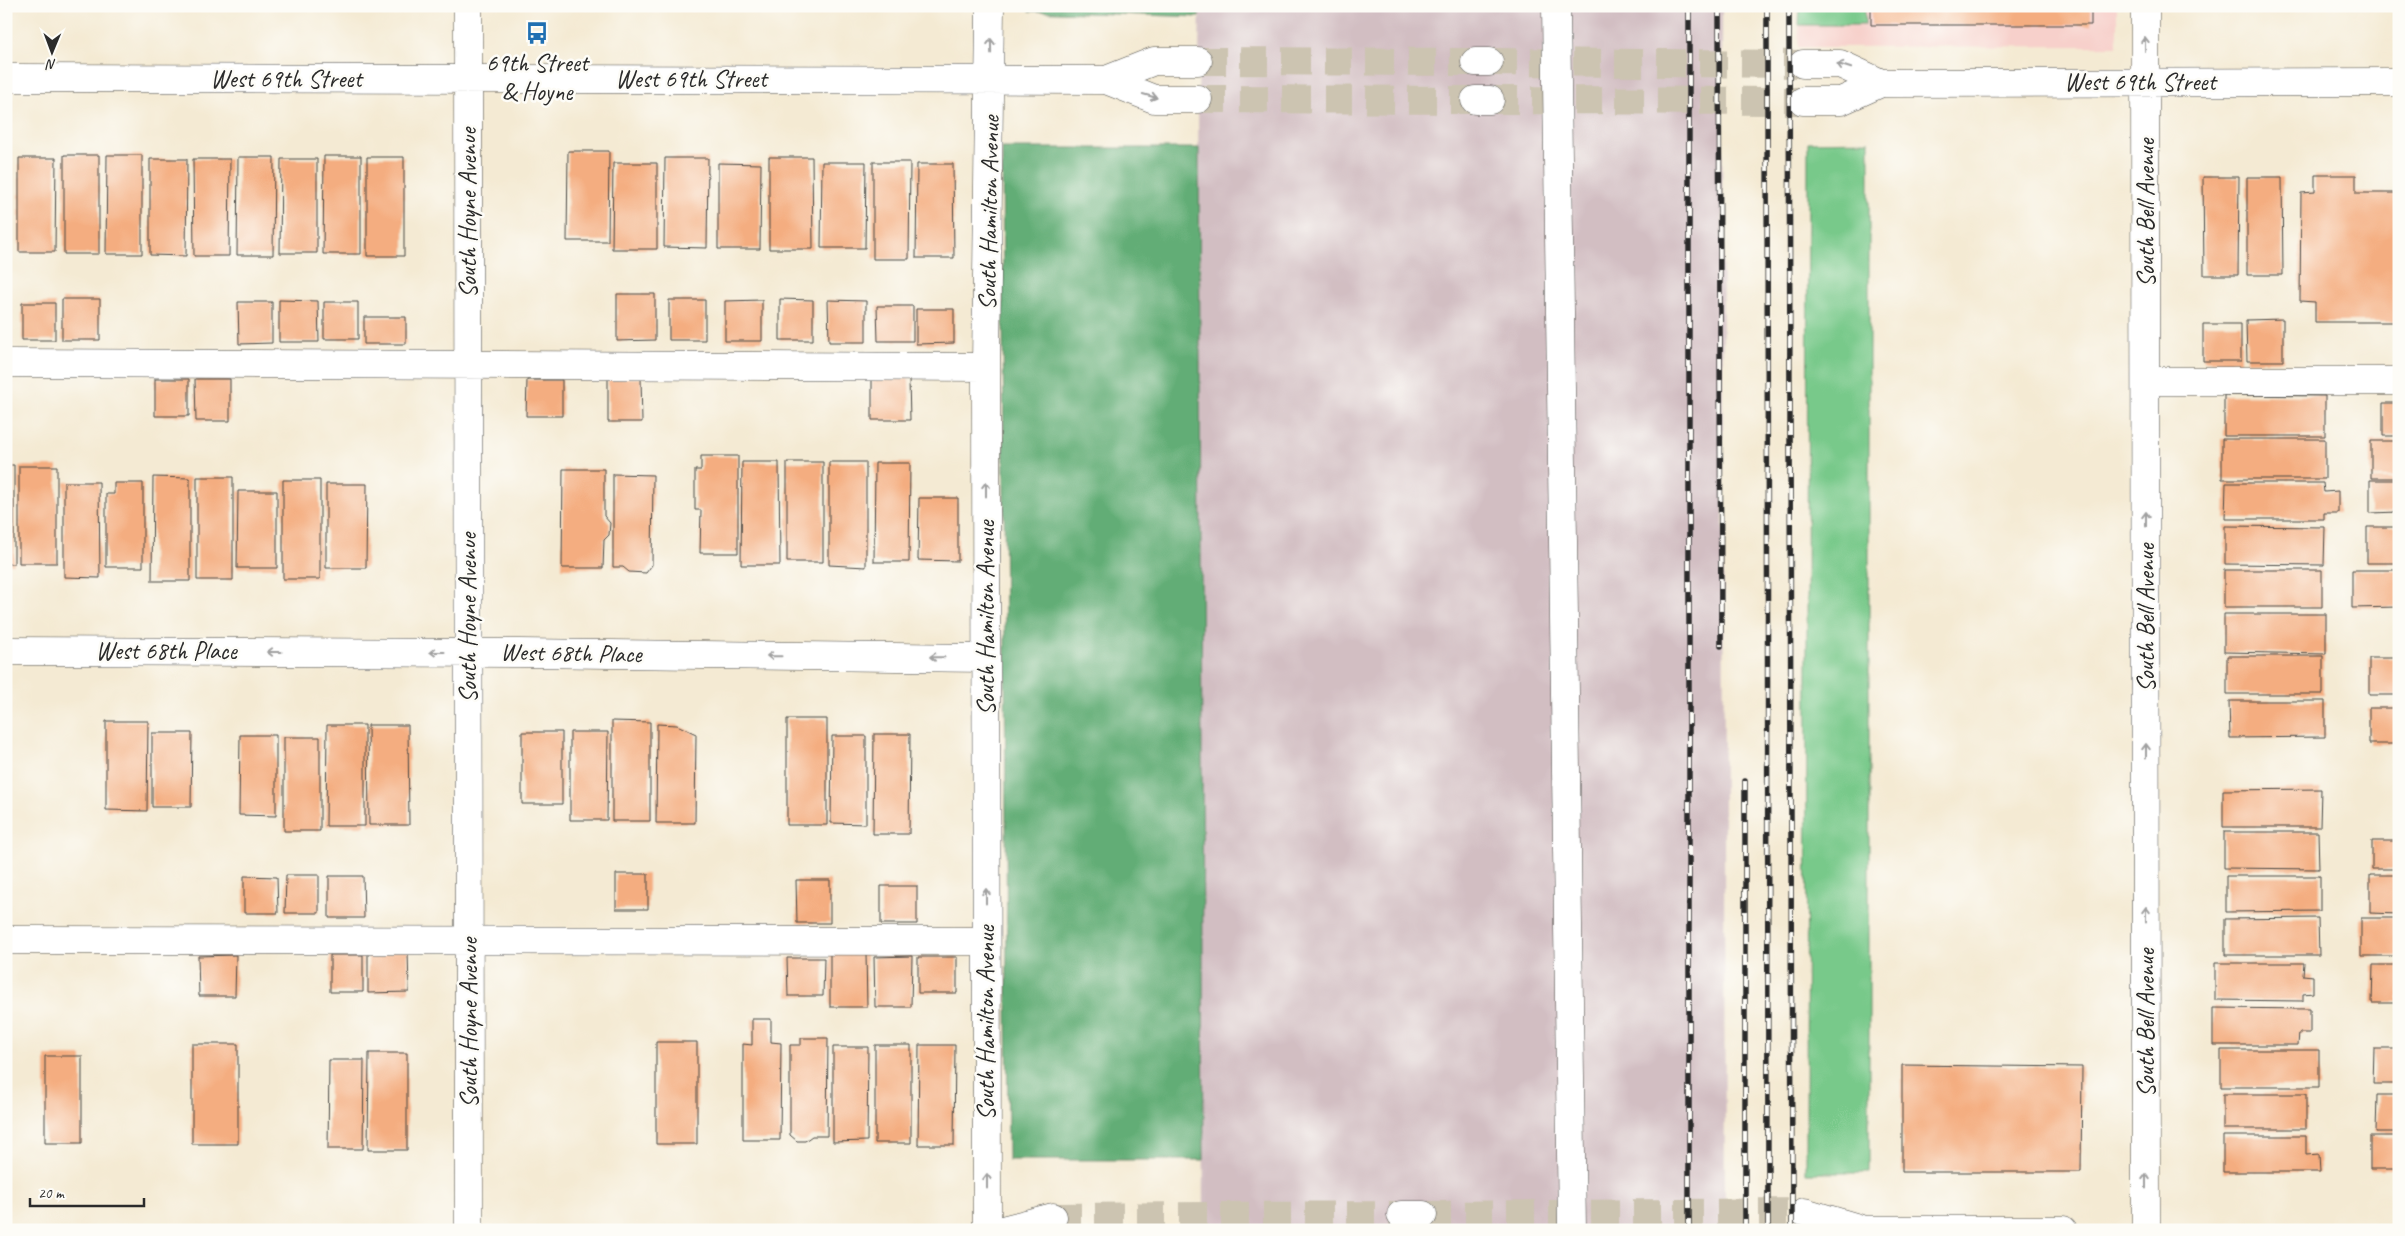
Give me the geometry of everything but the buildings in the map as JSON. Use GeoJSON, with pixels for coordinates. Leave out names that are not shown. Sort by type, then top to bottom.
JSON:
{"type":"FeatureCollection","features":[{"type":"Feature","properties":{"kind":"street","name":"South Hoyne Avenue"},"geometry":{"type":"LineString","coordinates":[[468,6],[469,1230]]}},
{"type":"Feature","properties":{"kind":"street","name":"South Hamilton Avenue"},"geometry":{"type":"LineString","coordinates":[[987,1230],[986,367],[991,80],[990,6]]}},
{"type":"Feature","properties":{"kind":"street"},"geometry":{"type":"LineString","coordinates":[[1556,6],[1572,1230]]}},
{"type":"Feature","properties":{"kind":"street","name":"South Bell Avenue"},"geometry":{"type":"LineString","coordinates":[[2145,6],[2146,1230]]}},
{"type":"Feature","properties":{"kind":"street","name":"West 69th Street"},"geometry":{"type":"LineString","coordinates":[[1106,80],[1154,61],[1198,61]]}},
{"type":"Feature","properties":{"kind":"street","name":"West 69th Street"},"geometry":{"type":"LineString","coordinates":[[1803,64],[1840,64],[1881,83]]}},
{"type":"Feature","properties":{"kind":"street","name":"West 69th Street"},"geometry":{"type":"LineString","coordinates":[[6,78],[1106,80],[1154,98],[1198,99]]}},
{"type":"Feature","properties":{"kind":"street","name":"West 69th Street"},"geometry":{"type":"LineString","coordinates":[[1804,101],[1841,101],[1881,83],[2399,82]]}},
{"type":"Feature","properties":{"kind":"street"},"geometry":{"type":"LineString","coordinates":[[6,362],[986,367]]}},
{"type":"Feature","properties":{"kind":"street"},"geometry":{"type":"LineString","coordinates":[[2146,381],[2399,381]]}},
{"type":"Feature","properties":{"kind":"street","name":"West 68th Place"},"geometry":{"type":"LineString","coordinates":[[6,651],[469,652],[986,658]]}},
{"type":"Feature","properties":{"kind":"street"},"geometry":{"type":"LineString","coordinates":[[6,940],[986,941]]}},
{"type":"Feature","properties":{"kind":"street"},"geometry":{"type":"LineString","coordinates":[[1804,1212],[1857,1229],[2062,1230]]}},
{"type":"Feature","properties":{"kind":"street"},"geometry":{"type":"LineString","coordinates":[[1002,1230],[1053,1218]]}},
{"type":"Feature","properties":{"kind":"shaded area"},"geometry":{"type":"Polygon","coordinates":[[[1200,6],[1722,6],[1725,1230],[1204,1230],[1198,99],[1200,6]]]}},
{"type":"Feature","properties":{"kind":"shaded area"},"geometry":{"type":"Polygon","coordinates":[[[1865,6],[2117,6],[2117,46],[1798,47],[1799,25],[1865,25],[1865,6]]]}},
{"type":"Feature","properties":{"kind":"green space"},"geometry":{"type":"Polygon","coordinates":[[[1030,6],[1200,6],[1199,17],[1030,11],[1030,6]]]}},
{"type":"Feature","properties":{"kind":"green space"},"geometry":{"type":"Polygon","coordinates":[[[1800,6],[1865,6],[1865,25],[1799,25],[1800,6]]]}},
{"type":"Feature","properties":{"kind":"green space"},"geometry":{"type":"Polygon","coordinates":[[[1869,141],[1869,1173],[1806,1173],[1808,142],[1869,141]]]}},
{"type":"Feature","properties":{"kind":"green space"},"geometry":{"type":"Polygon","coordinates":[[[1002,148],[1199,148],[1204,1160],[1008,1160],[1002,148]]]}},
{"type":"Feature","properties":{"kind":"tunnel"},"geometry":{"type":"LineString","coordinates":[[1198,61],[1475,62]]}},
{"type":"Feature","properties":{"kind":"tunnel"},"geometry":{"type":"LineString","coordinates":[[1489,62],[1803,64]]}},
{"type":"Feature","properties":{"kind":"tunnel"},"geometry":{"type":"LineString","coordinates":[[1198,99],[1475,100]]}},
{"type":"Feature","properties":{"kind":"tunnel"},"geometry":{"type":"LineString","coordinates":[[1490,100],[1803,101]]}},
{"type":"Feature","properties":{"kind":"tunnel"},"geometry":{"type":"LineString","coordinates":[[1423,1215],[1804,1212]]}},
{"type":"Feature","properties":{"kind":"tunnel"},"geometry":{"type":"LineString","coordinates":[[1053,1217],[1401,1215]]}},
{"type":"Feature","properties":{"kind":"railway"},"geometry":{"type":"LineString","coordinates":[[1689,6],[1689,1230]]}},
{"type":"Feature","properties":{"kind":"railway"},"geometry":{"type":"LineString","coordinates":[[1719,6],[1721,646]]}},
{"type":"Feature","properties":{"kind":"railway"},"geometry":{"type":"LineString","coordinates":[[1767,6],[1768,1230]]}},
{"type":"Feature","properties":{"kind":"railway"},"geometry":{"type":"LineString","coordinates":[[1789,6],[1792,1230]]}},
{"type":"Feature","properties":{"kind":"railway"},"geometry":{"type":"LineString","coordinates":[[1745,781],[1745,1230]]}},
{"type":"Feature","properties":{"kind":"place","name":"69th Street & Hoyne"},"geometry":{"type":"Point","coordinates":[537,33]}}]}
